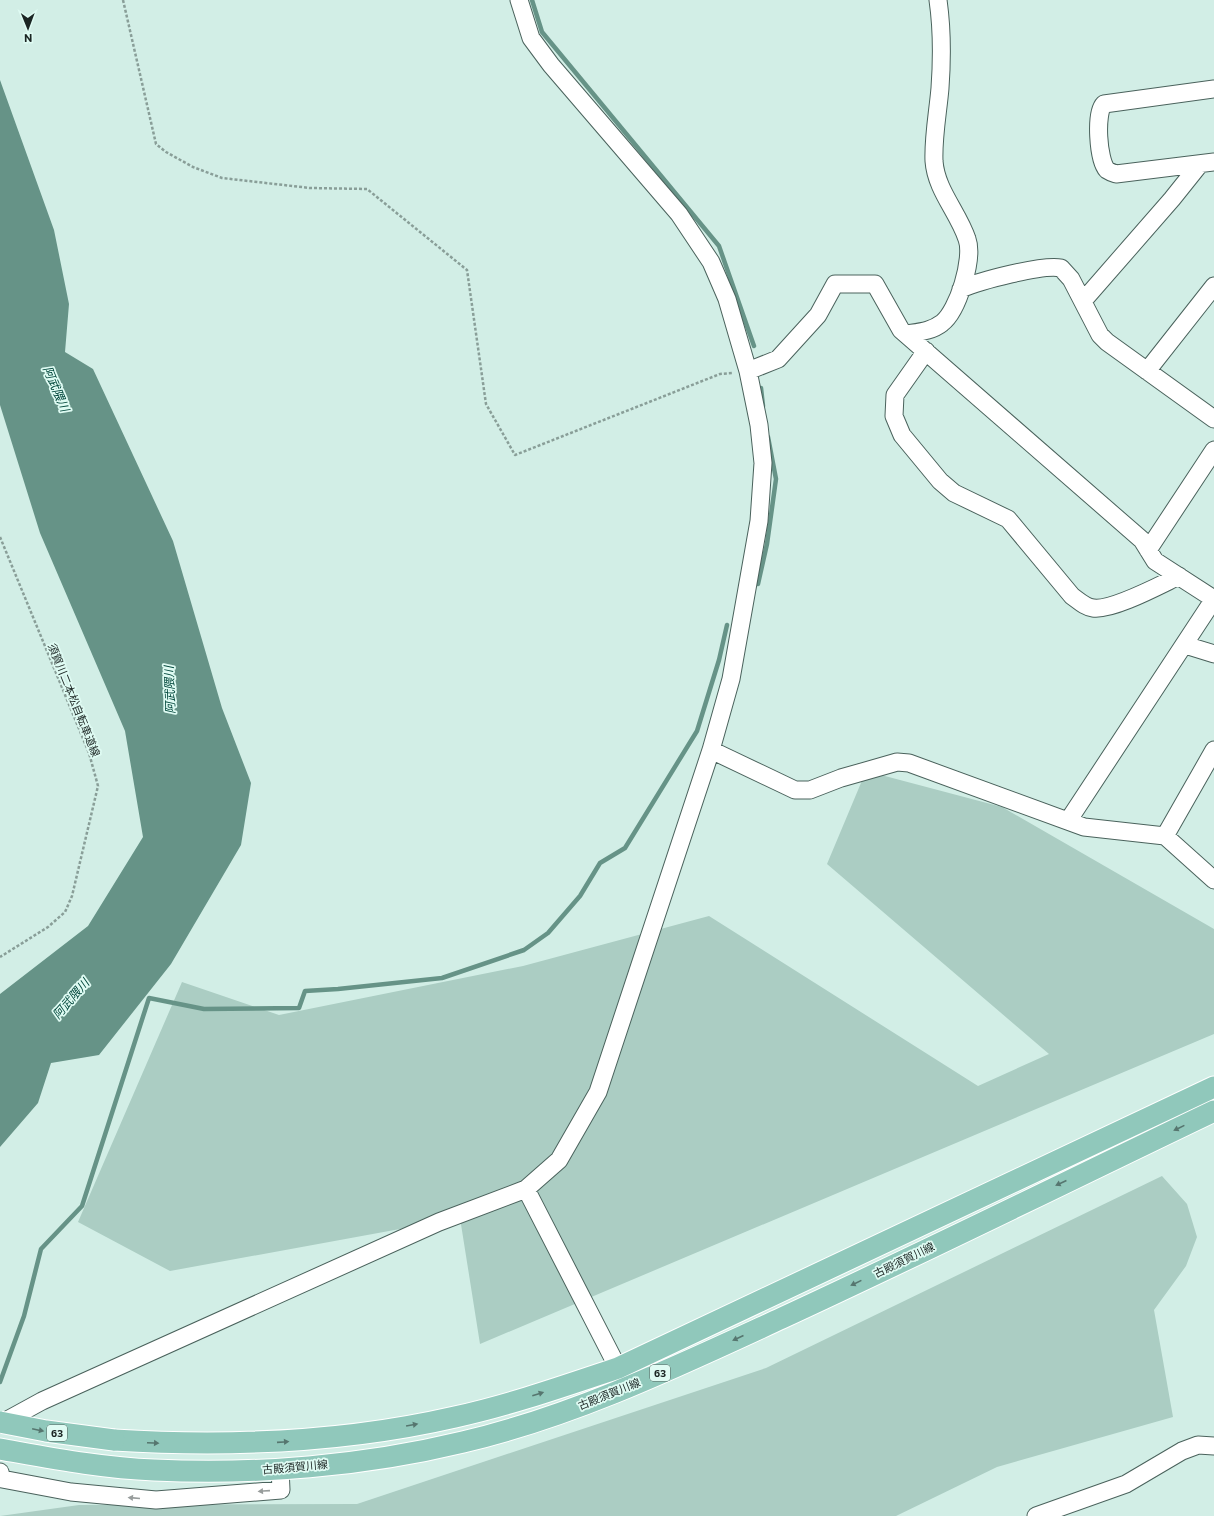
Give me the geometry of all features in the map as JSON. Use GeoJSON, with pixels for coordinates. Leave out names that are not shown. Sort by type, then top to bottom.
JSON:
{"type":"FeatureCollection","features":[{"type":"Feature","properties":{"kind":"main road","name":"古殿須賀川線"},"geometry":{"type":"LineString","coordinates":[[0,1423],[114,1440],[214,1444],[281,1442],[394,1429],[455,1417],[528,1398],[618,1368],[1214,1087]]}},
{"type":"Feature","properties":{"kind":"main road","name":"古殿須賀川線"},"geometry":{"type":"LineString","coordinates":[[0,1449],[103,1466],[154,1470],[198,1471],[280,1468],[368,1460],[461,1443],[503,1432],[593,1402],[834,1294],[1214,1111]]}},
{"type":"Feature","properties":{"kind":"street"},"geometry":{"type":"LineString","coordinates":[[0,1423],[42,1401],[432,1226],[526,1189],[559,1160],[598,1092],[711,750],[731,679],[744,613],[759,521],[763,463],[759,424],[748,371],[727,299],[711,262],[679,214],[547,60],[531,38],[519,0]]}},
{"type":"Feature","properties":{"kind":"street"},"geometry":{"type":"LineString","coordinates":[[907,334],[929,330],[942,323],[949,315],[960,289],[970,251],[967,239],[937,178],[934,161],[940,86],[940,18],[938,0]]}},
{"type":"Feature","properties":{"kind":"street"},"geometry":{"type":"LineString","coordinates":[[1207,163],[1116,174],[1107,169],[1104,164],[1099,139],[1098,114],[1104,104],[1214,89]]}},
{"type":"Feature","properties":{"kind":"street"},"geometry":{"type":"LineString","coordinates":[[1083,301],[1172,199],[1207,163]]}},
{"type":"Feature","properties":{"kind":"street"},"geometry":{"type":"LineString","coordinates":[[960,289],[977,282],[1056,267],[1061,268],[1071,279],[1100,335],[1107,342],[1214,418]]}},
{"type":"Feature","properties":{"kind":"street"},"geometry":{"type":"LineString","coordinates":[[748,371],[778,359],[818,314],[835,284],[875,284],[901,330],[926,350],[1142,540],[1155,561],[1214,599],[1068,820]]}},
{"type":"Feature","properties":{"kind":"street"},"geometry":{"type":"LineString","coordinates":[[1147,371],[1214,286]]}},
{"type":"Feature","properties":{"kind":"street"},"geometry":{"type":"LineString","coordinates":[[926,350],[895,395],[894,416],[902,435],[940,481],[954,493],[1008,519],[1072,596],[1083,604],[1094,608],[1108,608],[1179,576]]}},
{"type":"Feature","properties":{"kind":"street"},"geometry":{"type":"LineString","coordinates":[[1148,550],[1214,450]]}},
{"type":"Feature","properties":{"kind":"street"},"geometry":{"type":"LineString","coordinates":[[1185,645],[1214,654]]}},
{"type":"Feature","properties":{"kind":"street"},"geometry":{"type":"LineString","coordinates":[[711,750],[795,790],[810,790],[841,778],[897,762],[909,763],[1084,827],[1165,836],[1214,880]]}},
{"type":"Feature","properties":{"kind":"street"},"geometry":{"type":"LineString","coordinates":[[1165,836],[1214,750]]}},
{"type":"Feature","properties":{"kind":"street"},"geometry":{"type":"LineString","coordinates":[[526,1189],[618,1368]]}},
{"type":"Feature","properties":{"kind":"street"},"geometry":{"type":"LineString","coordinates":[[1036,1516],[1126,1484],[1182,1451],[1198,1446],[1214,1446]]}},
{"type":"Feature","properties":{"kind":"street"},"geometry":{"type":"LineString","coordinates":[[0,1472],[2,1479],[71,1492],[156,1500],[281,1490],[280,1468]]}},
{"type":"Feature","properties":{"kind":"path"},"geometry":{"type":"LineString","coordinates":[[123,0],[156,144],[166,152],[193,167],[222,178],[310,188],[367,189],[467,270],[486,404],[514,454],[720,374],[748,371]]}},
{"type":"Feature","properties":{"kind":"path","name":"須賀川二本松自転車道線"},"geometry":{"type":"LineString","coordinates":[[0,537],[89,753],[98,786],[87,826],[79,870],[72,896],[64,912],[48,927],[0,958]]}},
{"type":"Feature","properties":{"kind":"shaded area"},"geometry":{"type":"Polygon","coordinates":[[[866,771],[1002,807],[1214,929],[1214,1034],[480,1344],[460,1218],[170,1271],[78,1222],[182,982],[279,1015],[523,966],[709,916],[978,1086],[1049,1054],[827,864],[866,771]]]}},
{"type":"Feature","properties":{"kind":"shaded area"},"geometry":{"type":"Polygon","coordinates":[[[1162,1176],[1187,1204],[1197,1237],[1186,1266],[1154,1310],[1173,1417],[997,1467],[896,1516],[0,1516],[79,1505],[357,1504],[766,1368],[1162,1176]]]}},
{"type":"Feature","properties":{"kind":"water","name":"阿武隈川"},"geometry":{"type":"Polygon","coordinates":[[[0,80],[54,230],[69,304],[65,352],[93,369],[173,541],[222,708],[251,783],[241,845],[171,964],[99,1055],[51,1063],[38,1103],[0,1147],[0,994],[88,926],[143,837],[125,731],[40,533],[0,405],[0,80]]]}},
{"type":"Feature","properties":{"kind":"waterway"},"geometry":{"type":"LineString","coordinates":[[532,0],[542,32],[719,246],[754,346]]}},
{"type":"Feature","properties":{"kind":"waterway"},"geometry":{"type":"LineString","coordinates":[[761,388],[763,406]]}},
{"type":"Feature","properties":{"kind":"waterway"},"geometry":{"type":"LineString","coordinates":[[758,584],[767,544],[776,479],[768,437]]}},
{"type":"Feature","properties":{"kind":"waterway"},"geometry":{"type":"LineString","coordinates":[[0,1382],[24,1316],[41,1249],[82,1206],[149,998],[204,1009],[299,1008],[305,991],[442,978],[524,950],[548,933],[580,896],[600,863],[625,848],[697,731],[719,660],[727,625]]}}]}
